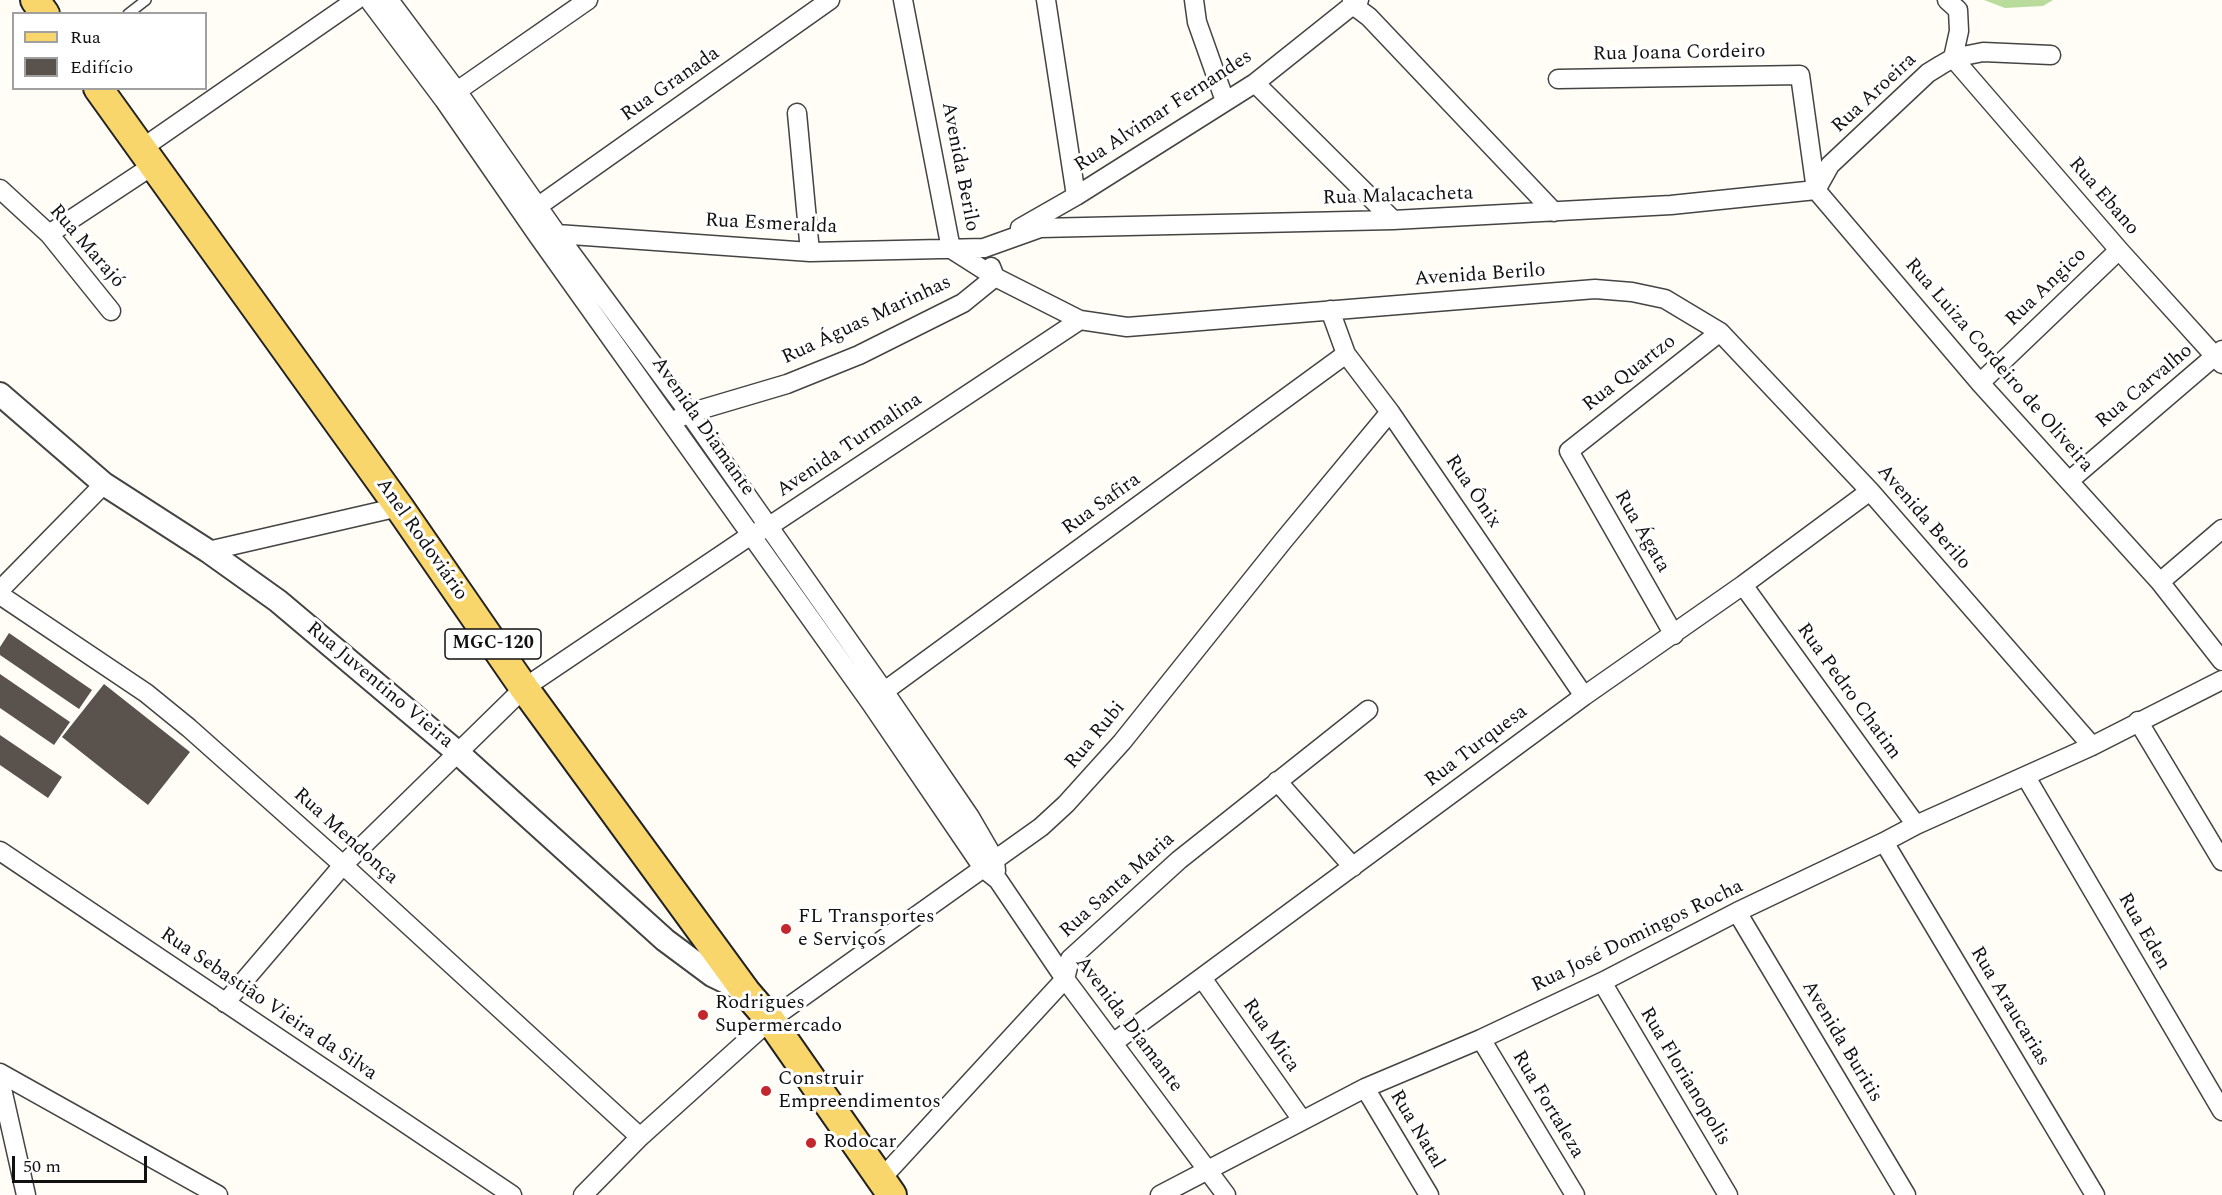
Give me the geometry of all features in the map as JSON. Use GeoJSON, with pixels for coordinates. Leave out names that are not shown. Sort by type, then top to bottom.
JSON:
{"type":"FeatureCollection","features":[{"type":"Feature","properties":{"kind":"main road","name":"Anel Rodoviário"},"geometry":{"type":"LineString","coordinates":[[99,90],[399,507],[524,688],[746,992],[770,1020],[886,1187]]}},
{"type":"Feature","properties":{"kind":"street"},"geometry":{"type":"LineString","coordinates":[[50,234],[146,157],[356,0]]}},
{"type":"Feature","properties":{"kind":"street","name":"Avenida Diamante"},"geometry":{"type":"LineString","coordinates":[[369,0],[450,95]]}},
{"type":"Feature","properties":{"kind":"street","name":"Avenida Diamante"},"geometry":{"type":"LineString","coordinates":[[389,0],[450,95],[531,211],[557,234],[689,413],[768,527],[877,697]]}},
{"type":"Feature","properties":{"kind":"street"},"geometry":{"type":"LineString","coordinates":[[450,95],[588,0]]}},
{"type":"Feature","properties":{"kind":"street","name":"Rua Granada"},"geometry":{"type":"LineString","coordinates":[[531,211],[830,0]]}},
{"type":"Feature","properties":{"kind":"street","name":"Avenida Berilo"},"geometry":{"type":"LineString","coordinates":[[903,0],[951,249],[995,278],[1080,320],[1127,327],[1595,289],[1632,292],[1665,299],[1720,332],[1870,491],[2092,746]]}},
{"type":"Feature","properties":{"kind":"street"},"geometry":{"type":"LineString","coordinates":[[1046,0],[1076,196]]}},
{"type":"Feature","properties":{"kind":"street"},"geometry":{"type":"LineString","coordinates":[[1194,0],[1197,22],[1225,101]]}},
{"type":"Feature","properties":{"kind":"street"},"geometry":{"type":"LineString","coordinates":[[1947,0],[1958,10],[1959,31],[1953,58]]}},
{"type":"Feature","properties":{"kind":"street"},"geometry":{"type":"LineString","coordinates":[[1355,2],[1554,212]]}},
{"type":"Feature","properties":{"kind":"street","name":"Rua Alvimar Fernandes"},"geometry":{"type":"LineString","coordinates":[[984,248],[1076,196],[1255,83],[1355,2]]}},
{"type":"Feature","properties":{"kind":"street","name":"Rua Aroeira"},"geometry":{"type":"LineString","coordinates":[[1816,190],[1830,165],[1928,73],[1953,58],[1983,52],[2051,55]]}},
{"type":"Feature","properties":{"kind":"street","name":"Rua Ebano"},"geometry":{"type":"LineString","coordinates":[[1953,58],[2119,250],[2220,357]]}},
{"type":"Feature","properties":{"kind":"street","name":"Rua Joana Cordeiro"},"geometry":{"type":"LineString","coordinates":[[1558,79],[1800,75],[1816,190]]}},
{"type":"Feature","properties":{"kind":"street"},"geometry":{"type":"LineString","coordinates":[[1255,83],[1393,220]]}},
{"type":"Feature","properties":{"kind":"street"},"geometry":{"type":"LineString","coordinates":[[797,113],[810,252]]}},
{"type":"Feature","properties":{"kind":"street","name":"Rua Marajó"},"geometry":{"type":"LineString","coordinates":[[0,189],[50,234],[111,311]]}},
{"type":"Feature","properties":{"kind":"street","name":"Rua Malacacheta"},"geometry":{"type":"LineString","coordinates":[[984,248],[1040,228],[1393,220],[1671,205],[1816,190]]}},
{"type":"Feature","properties":{"kind":"street","name":"Rua Luiza Cordeiro de Oliveira"},"geometry":{"type":"LineString","coordinates":[[1816,190],[1980,383],[2160,582],[2222,661]]}},
{"type":"Feature","properties":{"kind":"street","name":"Avenida Diamante"},"geometry":{"type":"LineString","coordinates":[[531,211],[538,236],[750,535],[970,817],[998,880],[1065,979],[1226,1195]]}},
{"type":"Feature","properties":{"kind":"street","name":"Rua Esmeralda"},"geometry":{"type":"LineString","coordinates":[[538,236],[557,234],[810,252],[984,248]]}},
{"type":"Feature","properties":{"kind":"street"},"geometry":{"type":"LineString","coordinates":[[984,248],[995,278]]}},
{"type":"Feature","properties":{"kind":"street","name":"Rua Angico"},"geometry":{"type":"LineString","coordinates":[[1980,383],[2119,250]]}},
{"type":"Feature","properties":{"kind":"street","name":"Rua Águas Marinhas"},"geometry":{"type":"LineString","coordinates":[[670,422],[689,413],[787,384],[859,355],[963,303],[995,278]]}},
{"type":"Feature","properties":{"kind":"street","name":"Rua Ônix"},"geometry":{"type":"LineString","coordinates":[[1330,310],[1346,354],[1390,412],[1584,696]]}},
{"type":"Feature","properties":{"kind":"street","name":"Avenida Turmalina"},"geometry":{"type":"LineString","coordinates":[[225,1003],[343,865],[524,688],[750,535],[768,527],[1080,320]]}},
{"type":"Feature","properties":{"kind":"street","name":"Rua Quartzo"},"geometry":{"type":"LineString","coordinates":[[1569,451],[1720,332]]}},
{"type":"Feature","properties":{"kind":"street","name":"Rua Safira"},"geometry":{"type":"LineString","coordinates":[[877,697],[1346,354]]}},
{"type":"Feature","properties":{"kind":"street","name":"Rua Carvalho"},"geometry":{"type":"LineString","coordinates":[[2069,481],[2220,357]]}},
{"type":"Feature","properties":{"kind":"street","name":"Rua Juventino Vieira"},"geometry":{"type":"LineString","coordinates":[[0,394],[104,484],[278,601],[457,752],[671,946],[712,975],[746,992]]}},
{"type":"Feature","properties":{"kind":"street","name":"Rua Rubi"},"geometry":{"type":"LineString","coordinates":[[583,1195],[640,1137],[770,1020],[1041,827],[1089,781],[1390,412]]}},
{"type":"Feature","properties":{"kind":"street","name":"Rua Ágata"},"geometry":{"type":"LineString","coordinates":[[1569,451],[1674,635]]}},
{"type":"Feature","properties":{"kind":"street"},"geometry":{"type":"LineString","coordinates":[[0,590],[104,484]]}},
{"type":"Feature","properties":{"kind":"street","name":"Rua Turquesa"},"geometry":{"type":"LineString","coordinates":[[1113,1043],[1584,696],[1674,635],[1870,491]]}},
{"type":"Feature","properties":{"kind":"street"},"geometry":{"type":"LineString","coordinates":[[208,552],[399,507]]}},
{"type":"Feature","properties":{"kind":"street"},"geometry":{"type":"LineString","coordinates":[[2160,582],[2222,529]]}},
{"type":"Feature","properties":{"kind":"street","name":"Rua Pedro Chatim"},"geometry":{"type":"LineString","coordinates":[[1743,585],[1916,825]]}},
{"type":"Feature","properties":{"kind":"street","name":"Rua Mendonça"},"geometry":{"type":"LineString","coordinates":[[0,595],[146,693],[189,728],[343,865],[640,1137]]}},
{"type":"Feature","properties":{"kind":"street","name":"Rua José Domingos Rocha"},"geometry":{"type":"LineString","coordinates":[[1160,1195],[1365,1088],[1481,1039],[1602,982],[1737,912],[1884,843],[1916,825],[2092,746],[2222,680]]}},
{"type":"Feature","properties":{"kind":"street","name":"Rua Santa Maria"},"geometry":{"type":"LineString","coordinates":[[886,1187],[1065,979],[1070,959],[1179,860],[1368,710]]}},
{"type":"Feature","properties":{"kind":"street"},"geometry":{"type":"LineString","coordinates":[[2138,721],[2222,861]]}},
{"type":"Feature","properties":{"kind":"street","name":"Rua Eden"},"geometry":{"type":"LineString","coordinates":[[2026,777],[2222,1111]]}},
{"type":"Feature","properties":{"kind":"street"},"geometry":{"type":"LineString","coordinates":[[1277,781],[1353,867]]}},
{"type":"Feature","properties":{"kind":"street","name":"Rua Araucarias"},"geometry":{"type":"LineString","coordinates":[[1884,843],[2095,1195]]}},
{"type":"Feature","properties":{"kind":"street","name":"Rua Sebastião Vieira da Silva"},"geometry":{"type":"LineString","coordinates":[[0,851],[512,1195]]}},
{"type":"Feature","properties":{"kind":"street","name":"Avenida Buritis"},"geometry":{"type":"LineString","coordinates":[[1737,912],[1906,1195]]}},
{"type":"Feature","properties":{"kind":"street","name":"Rua Mica"},"geometry":{"type":"LineString","coordinates":[[1202,978],[1302,1120]]}},
{"type":"Feature","properties":{"kind":"street","name":"Rua Florianopolis"},"geometry":{"type":"LineString","coordinates":[[1602,982],[1728,1195]]}},
{"type":"Feature","properties":{"kind":"street","name":"Rua Fortaleza"},"geometry":{"type":"LineString","coordinates":[[1481,1039],[1575,1195]]}},
{"type":"Feature","properties":{"kind":"street"},"geometry":{"type":"LineString","coordinates":[[0,1073],[218,1195]]}},
{"type":"Feature","properties":{"kind":"street"},"geometry":{"type":"LineString","coordinates":[[0,1080],[26,1195]]}},
{"type":"Feature","properties":{"kind":"street","name":"Rua Natal"},"geometry":{"type":"LineString","coordinates":[[1365,1088],[1429,1195]]}},
{"type":"Feature","properties":{"kind":"lane"},"geometry":{"type":"LineString","coordinates":[[131,12],[146,0]]}},
{"type":"Feature","properties":{"kind":"green space"},"geometry":{"type":"Polygon","coordinates":[[[1984,0],[2053,0],[2043,6],[2005,8],[1984,0]]]}},
{"type":"Feature","properties":{"kind":"building"},"geometry":{"type":"Polygon","coordinates":[[[9,633],[92,690],[79,709],[0,655],[0,647],[9,633]]]}},
{"type":"Feature","properties":{"kind":"building"},"geometry":{"type":"Polygon","coordinates":[[[0,674],[70,722],[54,745],[0,708],[0,674]]]}},
{"type":"Feature","properties":{"kind":"building"},"geometry":{"type":"Polygon","coordinates":[[[104,684],[190,752],[148,805],[62,737],[104,684]]]}},
{"type":"Feature","properties":{"kind":"building"},"geometry":{"type":"Polygon","coordinates":[[[0,735],[62,777],[48,798],[0,765],[0,735]]]}},
{"type":"Feature","properties":{"kind":"place","name":"FL Transportes e Serviços"},"geometry":{"type":"Point","coordinates":[786,929]}},
{"type":"Feature","properties":{"kind":"place","name":"Rodrigues Supermercado"},"geometry":{"type":"Point","coordinates":[703,1015]}},
{"type":"Feature","properties":{"kind":"place","name":"Construir Empreendimentos"},"geometry":{"type":"Point","coordinates":[766,1091]}},
{"type":"Feature","properties":{"kind":"place","name":"Rodocar"},"geometry":{"type":"Point","coordinates":[811,1143]}}]}
